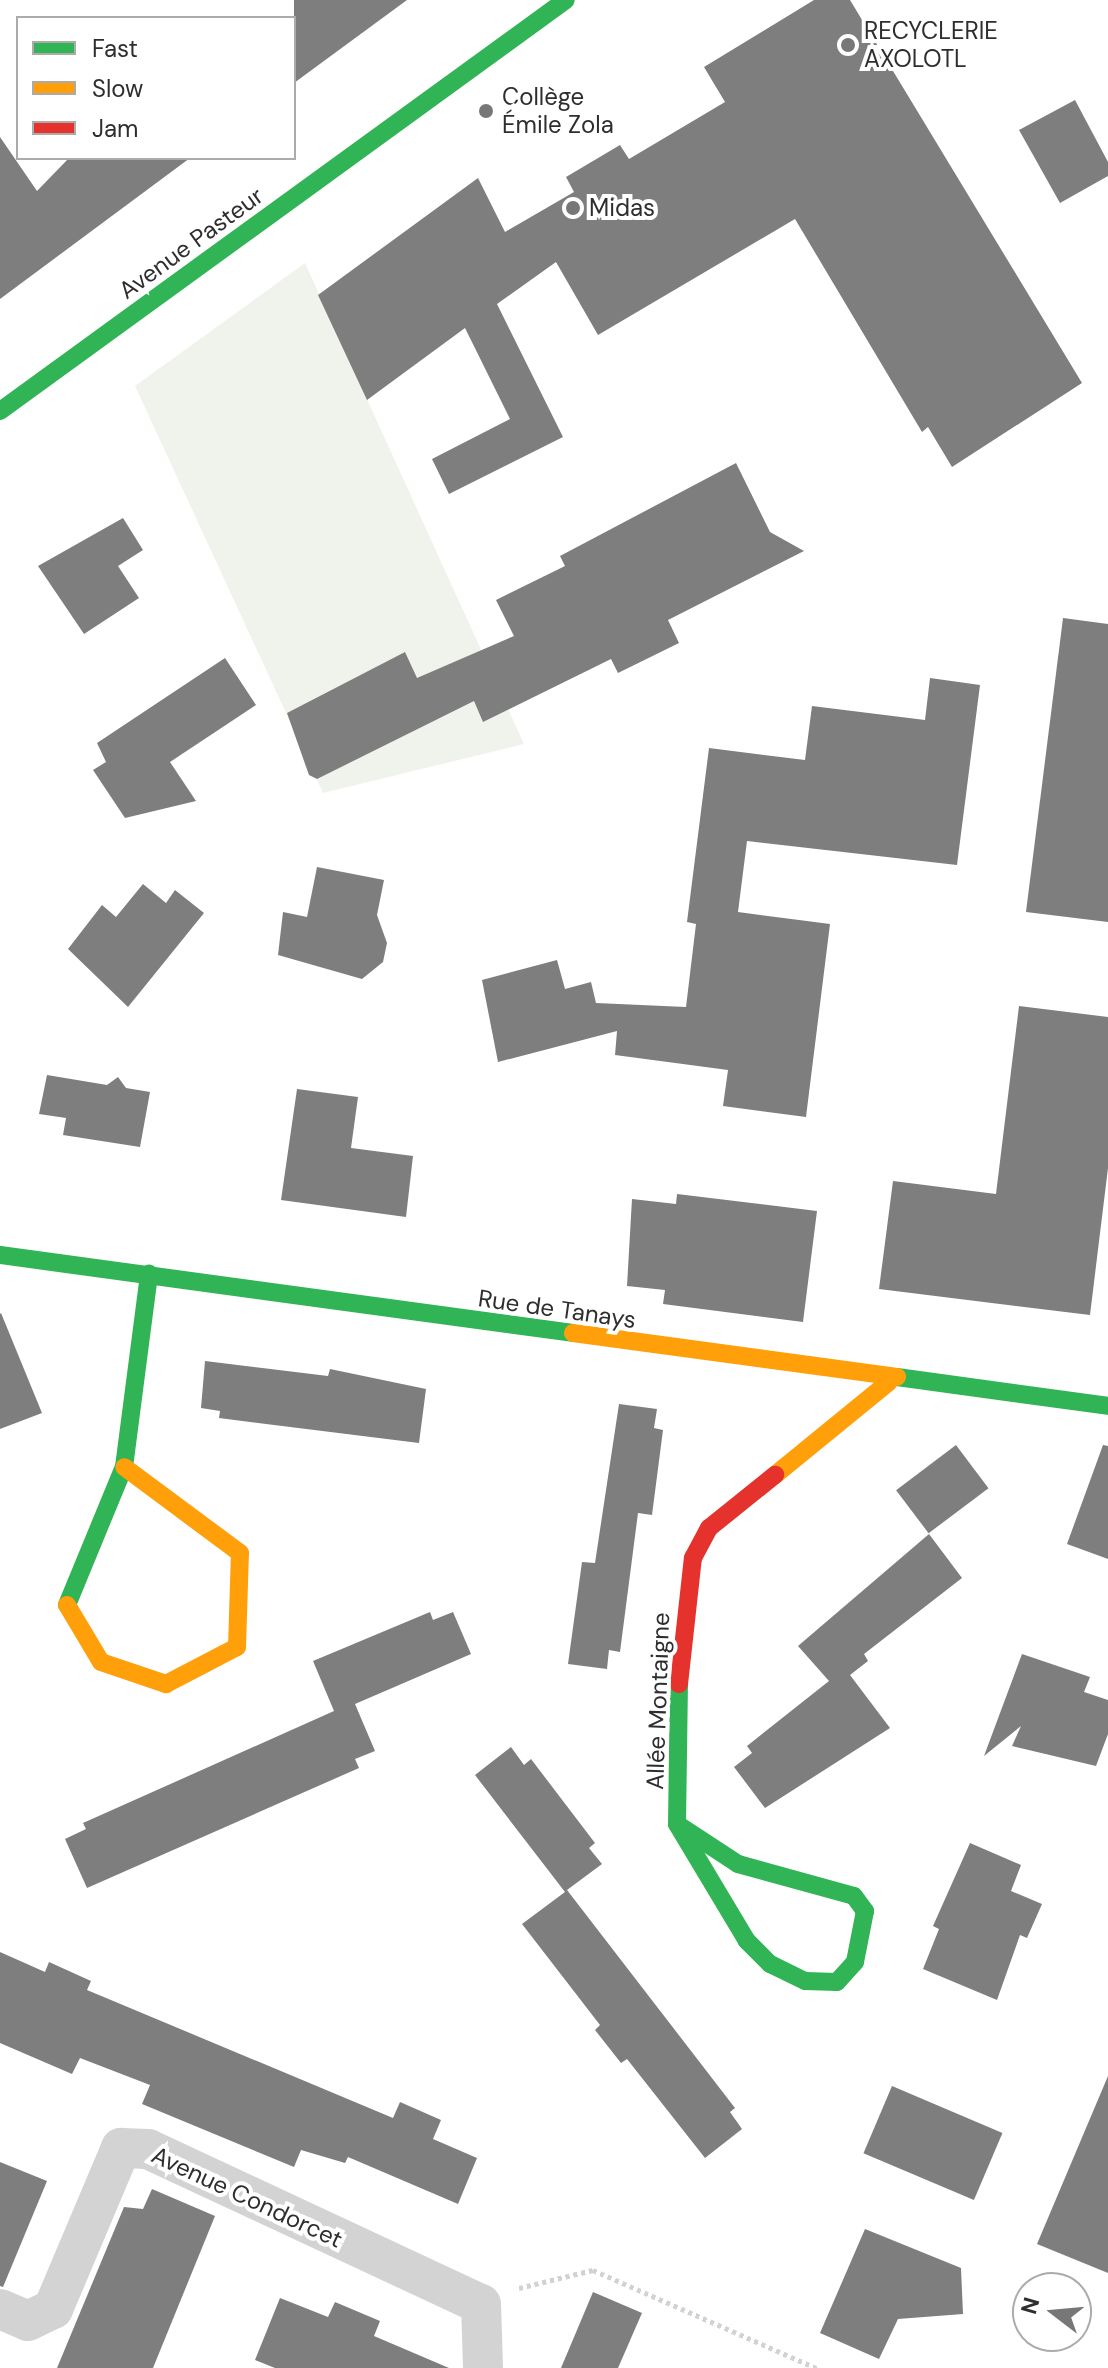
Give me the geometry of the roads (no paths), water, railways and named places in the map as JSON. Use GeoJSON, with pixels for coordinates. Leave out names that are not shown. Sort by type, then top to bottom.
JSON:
{"type":"FeatureCollection","features":[{"type":"Feature","properties":{"kind":"street","name":"Avenue Pasteur"},"geometry":{"type":"LineString","coordinates":[[0,411],[566,0]]}},
{"type":"Feature","properties":{"kind":"street","name":"Rue de Tanays"},"geometry":{"type":"LineString","coordinates":[[0,1255],[889,1382],[1108,1406]]}},
{"type":"Feature","properties":{"kind":"street"},"geometry":{"type":"LineString","coordinates":[[124,1467],[240,1553],[237,1647],[166,1684],[101,1662],[65,1611],[124,1467],[149,1274]]}},
{"type":"Feature","properties":{"kind":"street","name":"Allée Montaigne"},"geometry":{"type":"LineString","coordinates":[[677,1824],[738,1864],[854,1896],[865,1911],[855,1962],[837,1982],[805,1981],[770,1964],[747,1941],[677,1824],[680,1642],[693,1558],[709,1528],[889,1382]]}},
{"type":"Feature","properties":{"kind":"street","name":"Avenue Condorcet"},"geometry":{"type":"LineString","coordinates":[[0,2309],[28,2321],[53,2309],[121,2148],[148,2149],[481,2304],[483,2368]]}},
{"type":"Feature","properties":{"kind":"place","name":"RECYCLERIE AXOLOTL"},"geometry":{"type":"Point","coordinates":[848,45]}},
{"type":"Feature","properties":{"kind":"place","name":"Collège Émile Zola"},"geometry":{"type":"Point","coordinates":[486,111]}},
{"type":"Feature","properties":{"kind":"place","name":"Midas"},"geometry":{"type":"Point","coordinates":[573,208]}}]}
